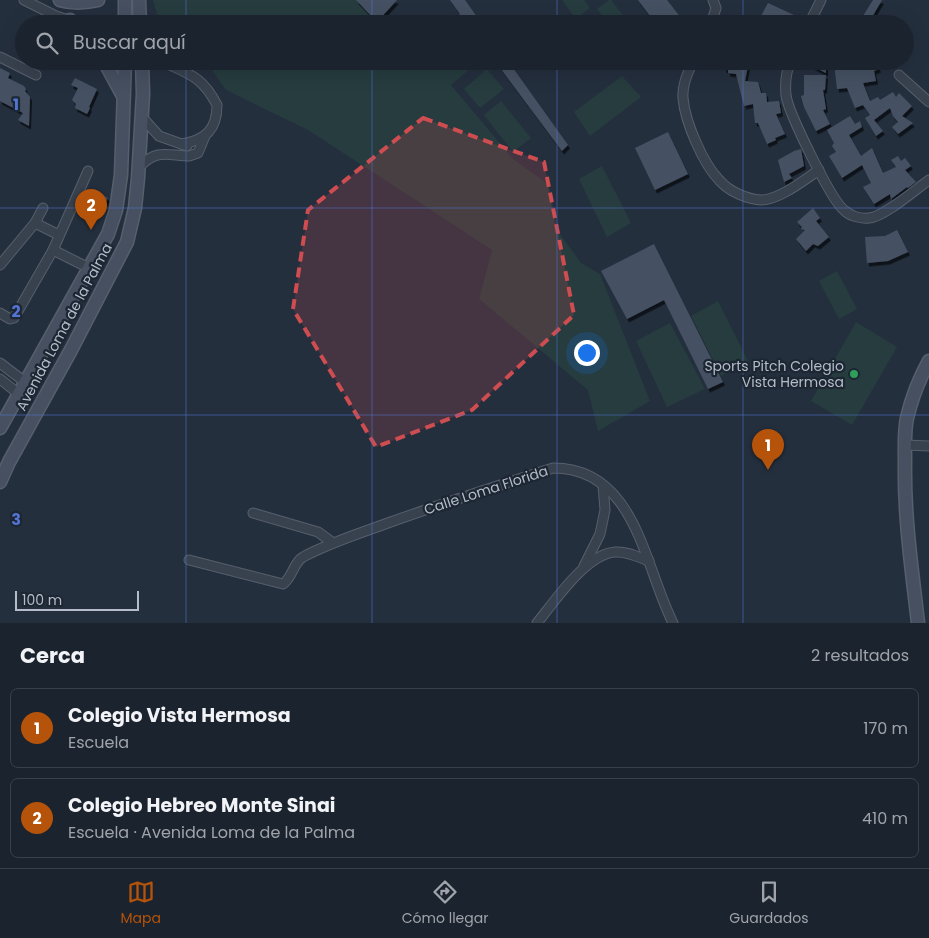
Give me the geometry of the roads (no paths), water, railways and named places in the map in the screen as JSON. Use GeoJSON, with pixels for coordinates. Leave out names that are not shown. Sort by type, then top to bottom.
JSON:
{"type":"FeatureCollection","features":[{"type":"Feature","properties":{"kind":"main road"},"geometry":{"type":"LineString","coordinates":[[60,0],[86,3],[98,0]]}},
{"type":"Feature","properties":{"kind":"main road"},"geometry":{"type":"LineString","coordinates":[[125,0],[125,15]]}},
{"type":"Feature","properties":{"kind":"main road"},"geometry":{"type":"LineString","coordinates":[[139,0],[140,15]]}},
{"type":"Feature","properties":{"kind":"main road"},"geometry":{"type":"LineString","coordinates":[[109,70],[124,97]]}},
{"type":"Feature","properties":{"kind":"main road","name":"Avenida Loma de la Palma"},"geometry":{"type":"LineString","coordinates":[[0,428],[108,234],[116,210],[121,175],[125,70]]}},
{"type":"Feature","properties":{"kind":"main road","name":"Avenida Loma de la Palma"},"geometry":{"type":"LineString","coordinates":[[0,482],[127,242],[135,208],[139,167],[143,94],[142,70]]}},
{"type":"Feature","properties":{"kind":"main road"},"geometry":{"type":"LineString","coordinates":[[108,234],[113,243],[127,242]]}},
{"type":"Feature","properties":{"kind":"main road"},"geometry":{"type":"LineString","coordinates":[[92,263],[102,255],[106,256],[112,271]]}},
{"type":"Feature","properties":{"kind":"main road"},"geometry":{"type":"LineString","coordinates":[[918,623],[904,493],[905,445],[907,420],[912,401],[929,361]]}},
{"type":"Feature","properties":{"kind":"street"},"geometry":{"type":"LineString","coordinates":[[24,0],[54,15]]}},
{"type":"Feature","properties":{"kind":"street"},"geometry":{"type":"LineString","coordinates":[[36,0],[62,15]]}},
{"type":"Feature","properties":{"kind":"street"},"geometry":{"type":"LineString","coordinates":[[713,0],[716,8],[714,15]]}},
{"type":"Feature","properties":{"kind":"street"},"geometry":{"type":"LineString","coordinates":[[814,15],[821,0]]}},
{"type":"Feature","properties":{"kind":"street"},"geometry":{"type":"LineString","coordinates":[[0,57],[15,64]]}},
{"type":"Feature","properties":{"kind":"street"},"geometry":{"type":"LineString","coordinates":[[28,70],[36,74]]}},
{"type":"Feature","properties":{"kind":"street"},"geometry":{"type":"LineString","coordinates":[[139,167],[148,157],[155,154],[189,156],[198,153],[205,136],[212,128],[217,105],[206,87],[194,76],[181,70]]}},
{"type":"Feature","properties":{"kind":"street"},"geometry":{"type":"LineString","coordinates":[[689,70],[685,79],[683,97],[689,123],[699,151],[719,181],[733,192],[748,198],[762,200],[776,197],[819,170]]}},
{"type":"Feature","properties":{"kind":"street"},"geometry":{"type":"LineString","coordinates":[[788,70],[786,96],[790,110],[819,170],[838,205],[845,212],[863,218],[879,216],[929,180]]}},
{"type":"Feature","properties":{"kind":"street"},"geometry":{"type":"LineString","coordinates":[[899,75],[929,102]]}},
{"type":"Feature","properties":{"kind":"street"},"geometry":{"type":"LineString","coordinates":[[142,117],[159,136],[182,144],[198,153]]}},
{"type":"Feature","properties":{"kind":"street"},"geometry":{"type":"LineString","coordinates":[[182,144],[193,142],[205,136]]}},
{"type":"Feature","properties":{"kind":"street"},"geometry":{"type":"LineString","coordinates":[[0,313],[10,319],[14,318],[53,250],[88,171]]}},
{"type":"Feature","properties":{"kind":"street"},"geometry":{"type":"LineString","coordinates":[[0,266],[35,223],[43,208]]}},
{"type":"Feature","properties":{"kind":"street"},"geometry":{"type":"LineString","coordinates":[[35,223],[60,235]]}},
{"type":"Feature","properties":{"kind":"street"},"geometry":{"type":"LineString","coordinates":[[53,250],[92,263]]}},
{"type":"Feature","properties":{"kind":"street"},"geometry":{"type":"LineString","coordinates":[[0,363],[25,382]]}},
{"type":"Feature","properties":{"kind":"street"},"geometry":{"type":"LineString","coordinates":[[0,378],[19,394]]}},
{"type":"Feature","properties":{"kind":"street"},"geometry":{"type":"LineString","coordinates":[[905,445],[929,446]]}},
{"type":"Feature","properties":{"kind":"street","name":"Calle Loma Florida"},"geometry":{"type":"LineString","coordinates":[[189,560],[283,584],[289,580],[301,558],[333,543],[441,504],[553,468],[570,468],[586,473],[603,486],[624,507],[636,527],[673,623]]}},
{"type":"Feature","properties":{"kind":"street"},"geometry":{"type":"LineString","coordinates":[[537,623],[583,568],[600,534],[605,510],[603,486]]}},
{"type":"Feature","properties":{"kind":"street"},"geometry":{"type":"LineString","coordinates":[[253,513],[318,532],[333,543]]}},
{"type":"Feature","properties":{"kind":"street"},"geometry":{"type":"LineString","coordinates":[[583,568],[606,554],[616,552],[649,561]]}},
{"type":"Feature","properties":{"kind":"place","name":"Colegio Hebreo Monte Sinai"},"geometry":{"type":"Point","coordinates":[91,230]}},
{"type":"Feature","properties":{"kind":"place","name":"Sports Pitch Colegio Vista Hermosa"},"geometry":{"type":"Point","coordinates":[854,374]}},
{"type":"Feature","properties":{"kind":"place","name":"Colegio Vista Hermosa"},"geometry":{"type":"Point","coordinates":[768,470]}}]}
